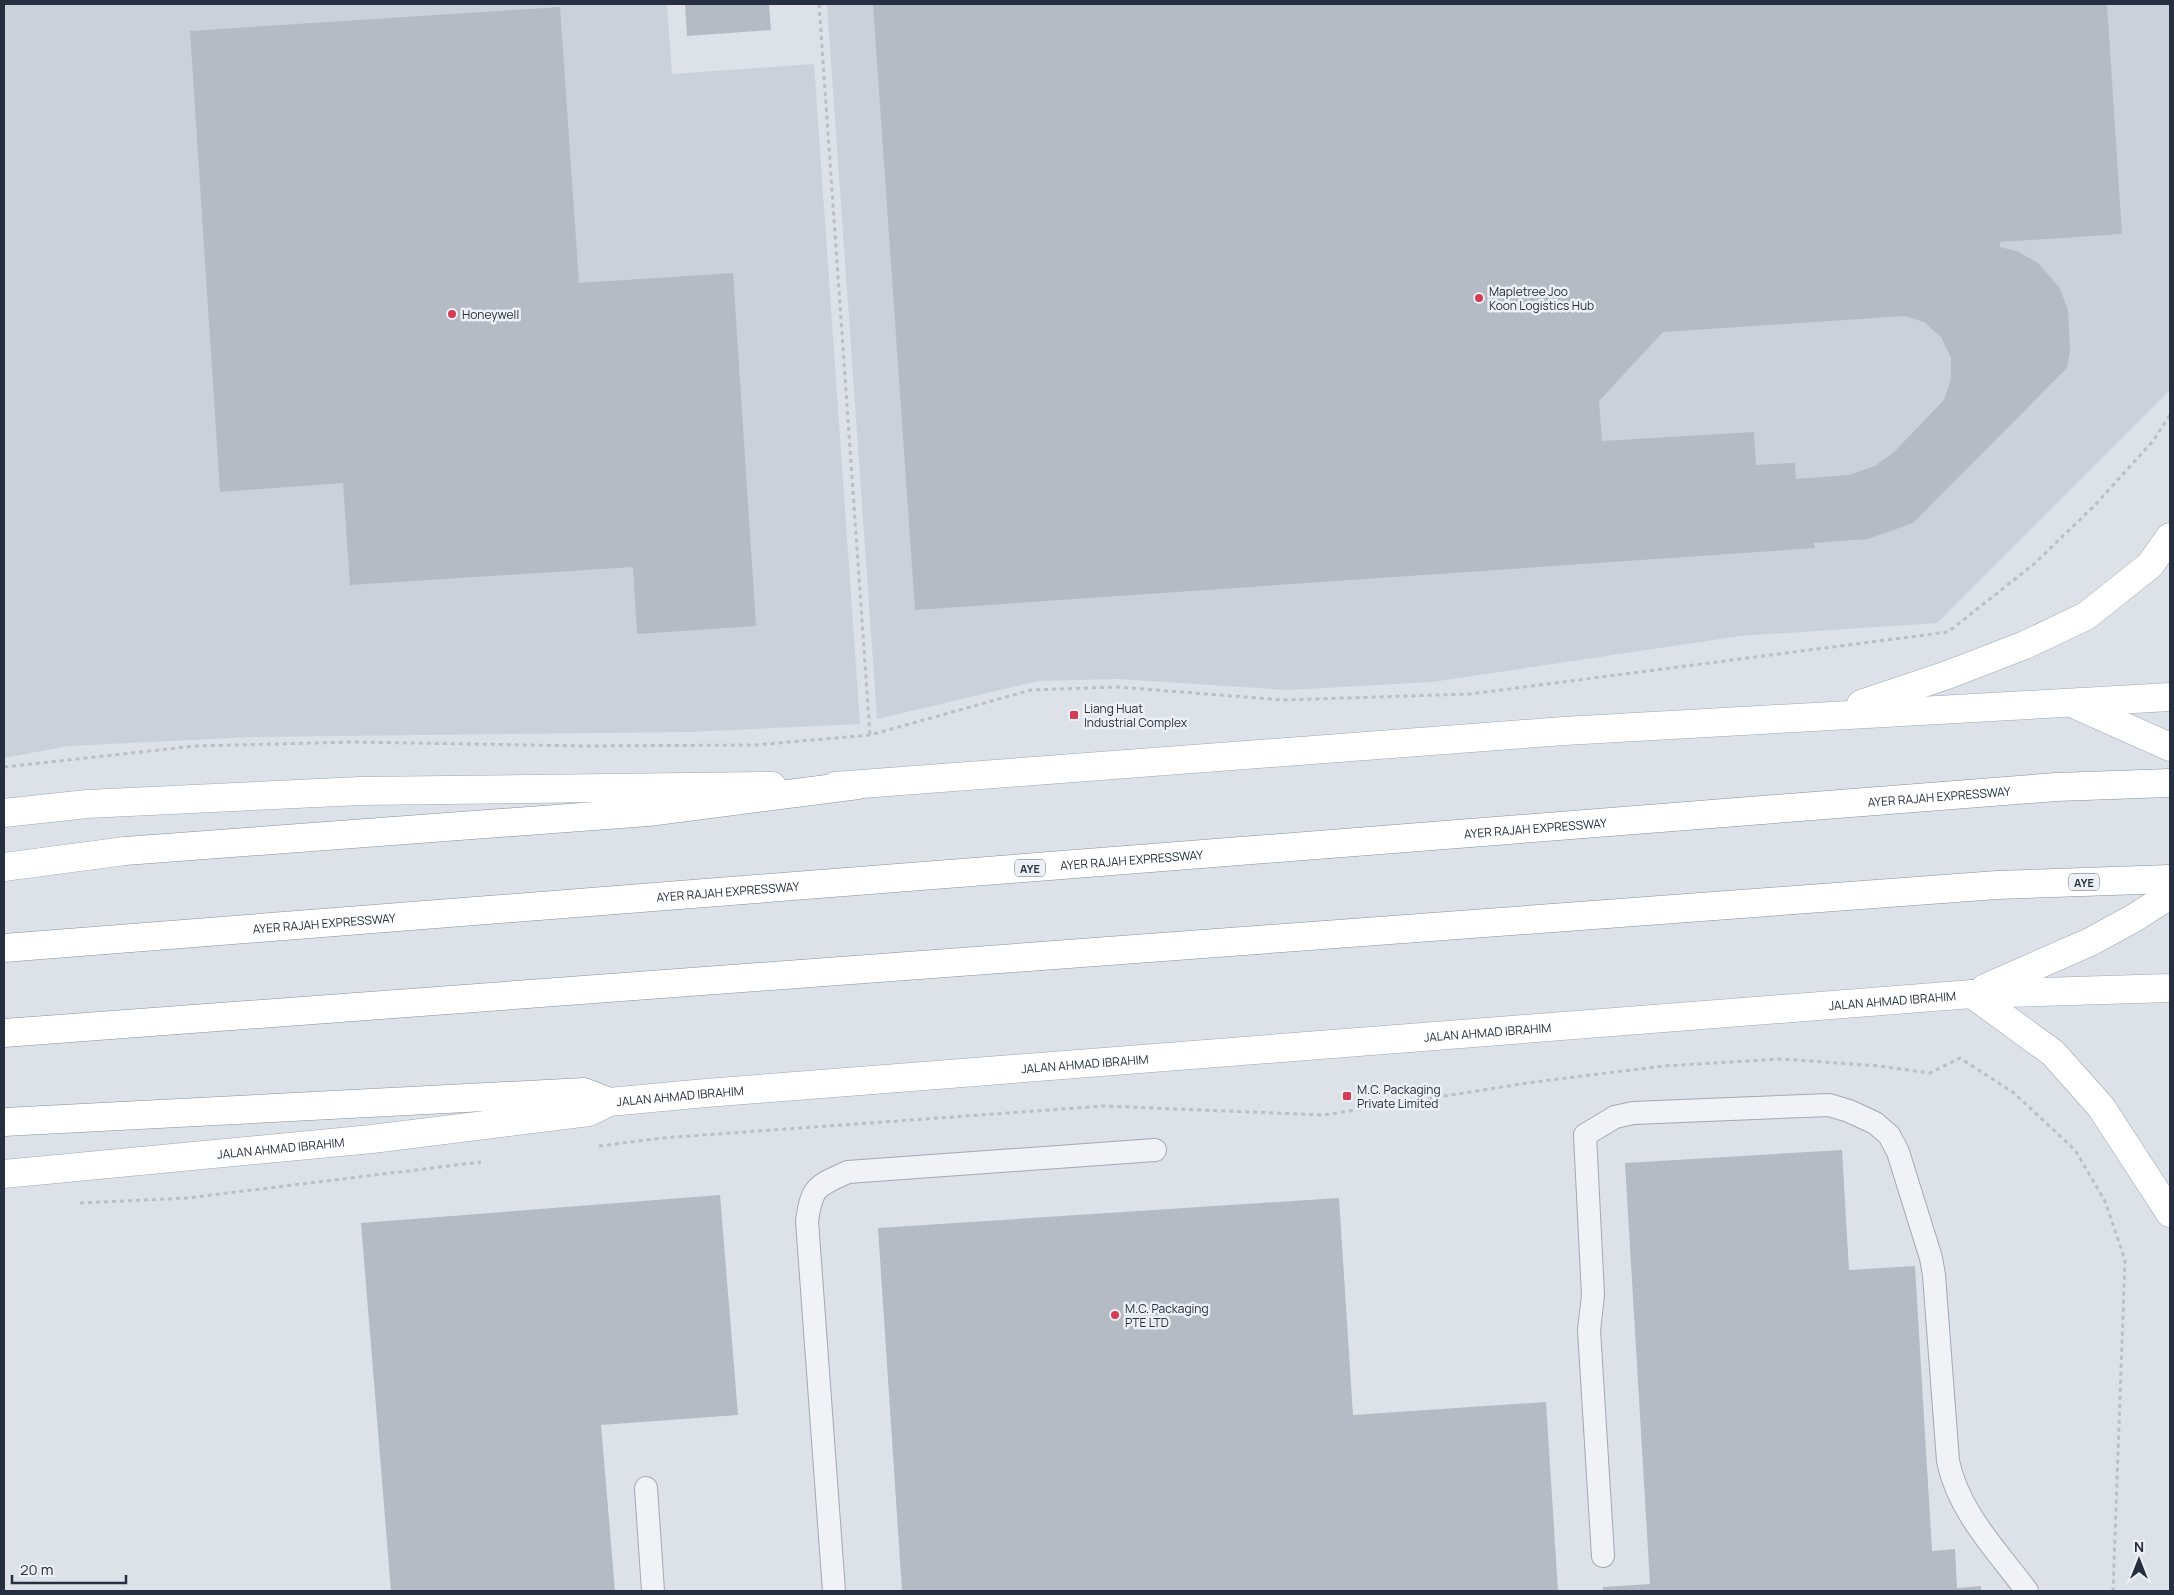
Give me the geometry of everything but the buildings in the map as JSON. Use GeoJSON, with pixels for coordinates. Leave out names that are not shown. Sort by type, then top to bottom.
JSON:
{"type":"FeatureCollection","features":[{"type":"Feature","properties":{"kind":"main road"},"geometry":{"type":"LineString","coordinates":[[1829,715],[1950,674],[2025,645],[2086,616],[2150,565],[2170,537]]}},
{"type":"Feature","properties":{"kind":"main road"},"geometry":{"type":"LineString","coordinates":[[4,867],[124,851],[648,812],[858,786],[1564,731],[2170,697]]}},
{"type":"Feature","properties":{"kind":"main road"},"geometry":{"type":"LineString","coordinates":[[2070,702],[2170,747]]}},
{"type":"Feature","properties":{"kind":"main road","name":"AYER RAJAH EXPRESSWAY"},"geometry":{"type":"LineString","coordinates":[[4,948],[2056,787],[2170,783]]}},
{"type":"Feature","properties":{"kind":"main road"},"geometry":{"type":"LineString","coordinates":[[4,813],[87,804],[360,791],[858,786]]}},
{"type":"Feature","properties":{"kind":"main road","name":"AYE"},"geometry":{"type":"LineString","coordinates":[[4,1033],[1997,885],[2170,879]]}},
{"type":"Feature","properties":{"kind":"main road"},"geometry":{"type":"LineString","coordinates":[[2170,895],[2134,918],[2090,942],[1972,994],[2053,1054],[2101,1107],[2170,1213]]}},
{"type":"Feature","properties":{"kind":"main road","name":"JALAN AHMAD IBRAHIM"},"geometry":{"type":"LineString","coordinates":[[4,1174],[372,1139],[589,1112],[609,1102],[736,1090],[1972,994],[2170,988]]}},
{"type":"Feature","properties":{"kind":"main road"},"geometry":{"type":"LineString","coordinates":[[4,1122],[584,1092],[609,1102]]}},
{"type":"Feature","properties":{"kind":"lane"},"geometry":{"type":"LineString","coordinates":[[1603,1556],[1589,1330],[1593,1295],[1585,1135],[1614,1117],[1633,1113],[1829,1105],[1850,1111],[1875,1123],[1889,1135],[1898,1152],[1931,1258],[1934,1275],[1948,1461],[1952,1481],[1967,1511],[2027,1591]]}},
{"type":"Feature","properties":{"kind":"lane"},"geometry":{"type":"LineString","coordinates":[[834,1591],[806,1222],[810,1198],[824,1182],[848,1172],[1155,1150]]}},
{"type":"Feature","properties":{"kind":"lane"},"geometry":{"type":"LineString","coordinates":[[646,1488],[653,1591]]}},
{"type":"Feature","properties":{"kind":"path"},"geometry":{"type":"LineString","coordinates":[[819,4],[870,735]]}},
{"type":"Feature","properties":{"kind":"path"},"geometry":{"type":"LineString","coordinates":[[4,767],[205,746],[355,742],[587,746],[755,745],[870,735],[1031,690],[1117,687],[1283,700],[1470,694],[1948,632],[2034,564],[2094,505],[2154,441],[2170,415]]}},
{"type":"Feature","properties":{"kind":"path"},"geometry":{"type":"LineString","coordinates":[[594,1147],[662,1138],[1104,1106],[1324,1114],[1527,1083],[1663,1066],[1782,1058],[1879,1066],[1930,1073],[1960,1058],[2014,1093],[2075,1150],[2105,1201],[2125,1260],[2113,1591]]}},
{"type":"Feature","properties":{"kind":"path"},"geometry":{"type":"LineString","coordinates":[[71,1204],[187,1198],[487,1162]]}},
{"type":"Feature","properties":{"kind":"shaded area"},"geometry":{"type":"Polygon","coordinates":[[[4,4],[667,4],[672,74],[814,64],[860,724],[690,732],[252,737],[69,746],[4,758],[4,4]]]}},
{"type":"Feature","properties":{"kind":"shaded area","name":"Mapletree Joo Koon Logistics Hub"},"geometry":{"type":"Polygon","coordinates":[[[827,4],[2170,4],[2170,390],[1937,623],[1740,636],[1432,682],[1287,690],[1119,679],[1038,681],[877,719],[827,4]]]}},
{"type":"Feature","properties":{"kind":"place","name":"Mapletree Joo Koon Logistics Hub"},"geometry":{"type":"Point","coordinates":[1479,298]}},
{"type":"Feature","properties":{"kind":"place","name":"Honeywell"},"geometry":{"type":"Point","coordinates":[452,314]}},
{"type":"Feature","properties":{"kind":"place","name":"Liang Huat Industrial Complex"},"geometry":{"type":"Point","coordinates":[1074,715]}},
{"type":"Feature","properties":{"kind":"place","name":"M.C. Packaging Private Limited"},"geometry":{"type":"Point","coordinates":[1347,1096]}},
{"type":"Feature","properties":{"kind":"place","name":"M.C. Packaging PTE LTD"},"geometry":{"type":"Point","coordinates":[1115,1315]}}]}
